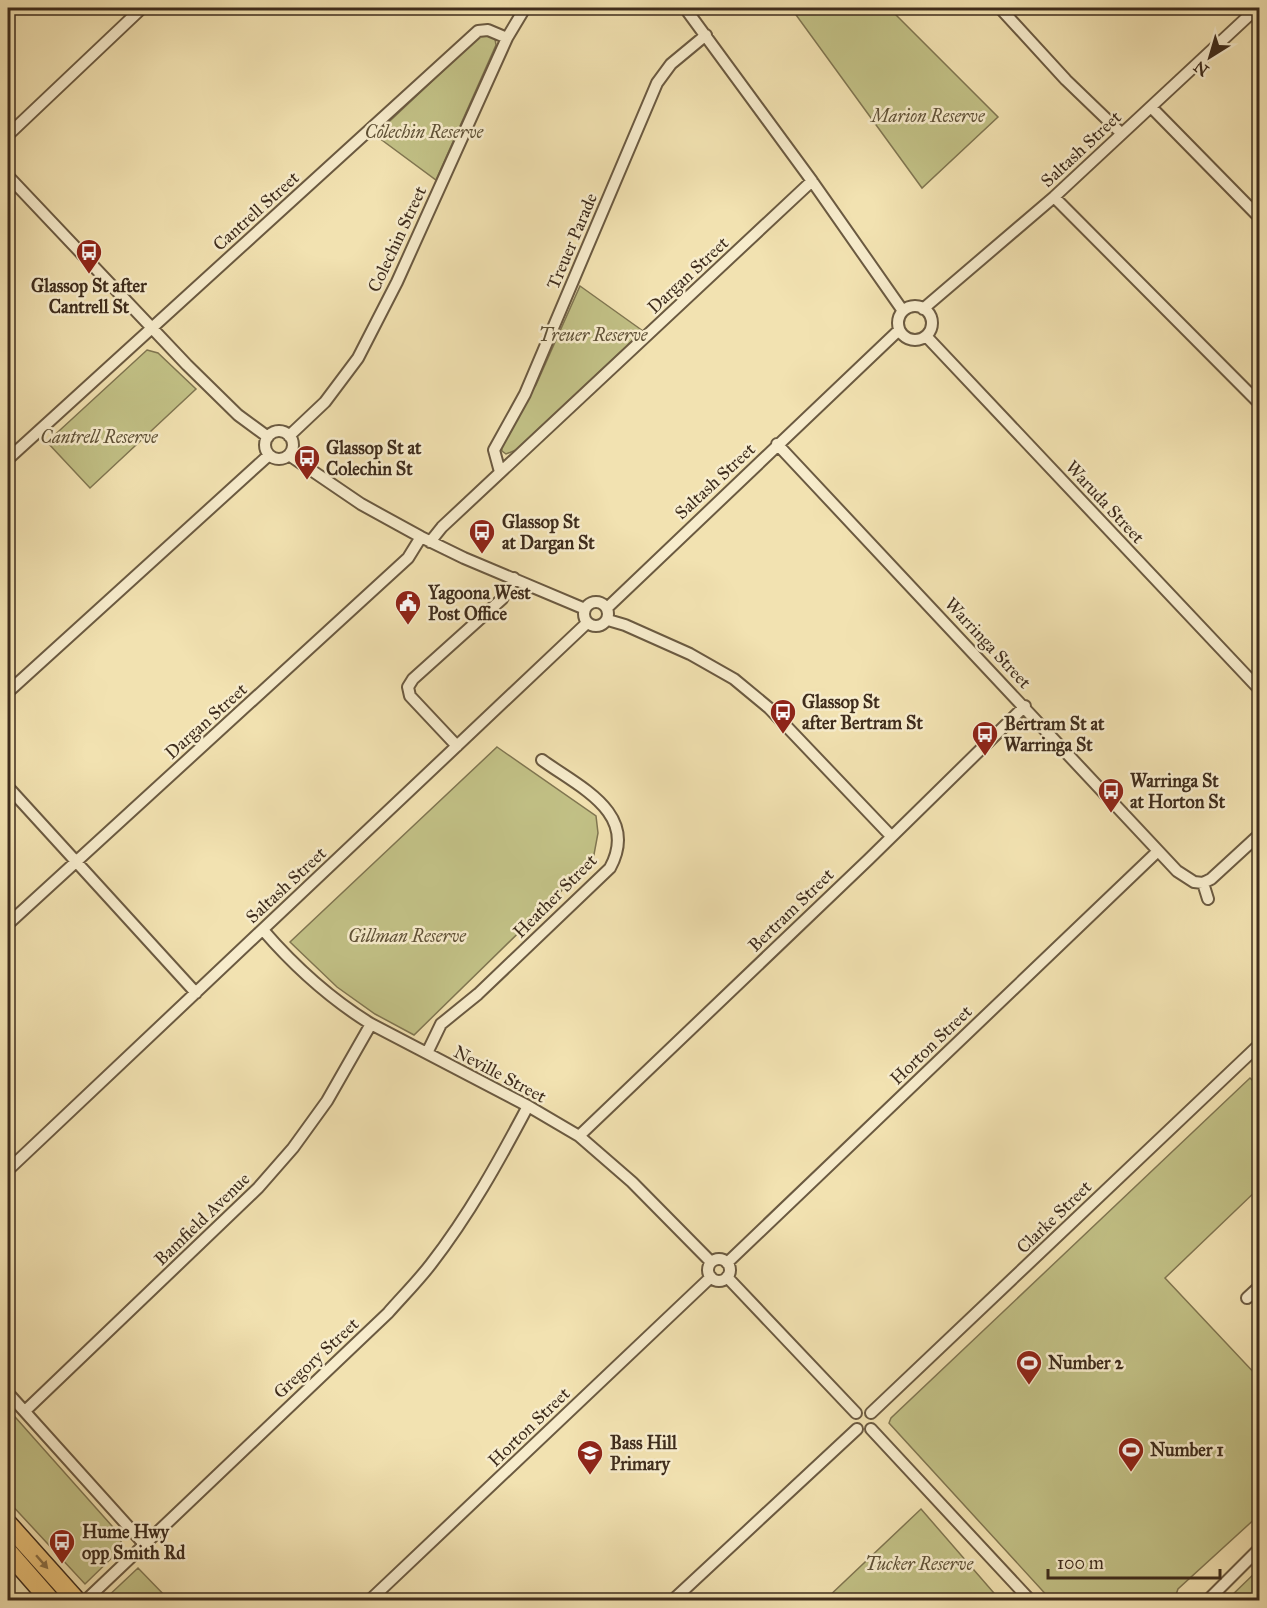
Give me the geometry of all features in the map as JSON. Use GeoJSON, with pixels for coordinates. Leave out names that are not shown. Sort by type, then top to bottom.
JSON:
{"type":"FeatureCollection","features":[{"type":"Feature","properties":{"kind":"highway"},"geometry":{"type":"LineString","coordinates":[[8,1524],[76,1600]]}},
{"type":"Feature","properties":{"kind":"highway"},"geometry":{"type":"LineString","coordinates":[[8,1552],[50,1600]]}},
{"type":"Feature","properties":{"kind":"street"},"geometry":{"type":"LineString","coordinates":[[8,135],[142,8]]}},
{"type":"Feature","properties":{"kind":"street"},"geometry":{"type":"LineString","coordinates":[[507,38],[525,8]]}},
{"type":"Feature","properties":{"kind":"street"},"geometry":{"type":"LineString","coordinates":[[685,8],[812,181],[903,311]]}},
{"type":"Feature","properties":{"kind":"street"},"geometry":{"type":"LineString","coordinates":[[1000,8],[1066,80],[1121,133]]}},
{"type":"Feature","properties":{"kind":"street","name":"Saltash Street"},"geometry":{"type":"LineString","coordinates":[[923,309],[1054,197],[1257,8]]}},
{"type":"Feature","properties":{"kind":"street","name":"Cantrell Street"},"geometry":{"type":"LineString","coordinates":[[8,459],[478,31],[488,30],[507,38]]}},
{"type":"Feature","properties":{"kind":"street","name":"Treuer Parade"},"geometry":{"type":"LineString","coordinates":[[500,472],[494,450],[525,394],[657,83],[671,64],[706,35]]}},
{"type":"Feature","properties":{"kind":"street","name":"Colechin Street"},"geometry":{"type":"LineString","coordinates":[[289,436],[325,402],[358,358],[397,282],[507,38]]}},
{"type":"Feature","properties":{"kind":"street"},"geometry":{"type":"LineString","coordinates":[[1152,108],[1260,218]]}},
{"type":"Feature","properties":{"kind":"street"},"geometry":{"type":"LineString","coordinates":[[8,176],[218,396],[256,430],[268,437]]}},
{"type":"Feature","properties":{"kind":"street","name":"Dargan Street"},"geometry":{"type":"LineString","coordinates":[[8,924],[442,527],[812,181]]}},
{"type":"Feature","properties":{"kind":"street"},"geometry":{"type":"LineString","coordinates":[[1054,197],[1260,404]]}},
{"type":"Feature","properties":{"kind":"street"},"geometry":{"type":"LineString","coordinates":[[912,306],[923,309],[930,316],[932,321],[926,336],[911,340],[902,334],[898,320],[903,311],[912,306]]}},
{"type":"Feature","properties":{"kind":"street","name":"Saltash Street"},"geometry":{"type":"LineString","coordinates":[[607,608],[899,330]]}},
{"type":"Feature","properties":{"kind":"street","name":"Waruda Street"},"geometry":{"type":"LineString","coordinates":[[926,336],[1260,690]]}},
{"type":"Feature","properties":{"kind":"street"},"geometry":{"type":"LineString","coordinates":[[278,431],[289,436],[293,445],[289,454],[279,459],[269,455],[265,446],[268,437],[278,431]]}},
{"type":"Feature","properties":{"kind":"street","name":"Warringa Street"},"geometry":{"type":"LineString","coordinates":[[777,444],[1158,851],[1186,878],[1203,884]]}},
{"type":"Feature","properties":{"kind":"street"},"geometry":{"type":"LineString","coordinates":[[289,454],[361,504],[426,540],[585,609]]}},
{"type":"Feature","properties":{"kind":"street"},"geometry":{"type":"LineString","coordinates":[[8,692],[269,455]]}},
{"type":"Feature","properties":{"kind":"street"},"geometry":{"type":"LineString","coordinates":[[457,746],[410,696],[408,687],[413,679],[502,599],[514,578]]}},
{"type":"Feature","properties":{"kind":"street"},"geometry":{"type":"LineString","coordinates":[[594,602],[601,603],[607,608],[608,620],[598,627],[587,623],[584,616],[585,609],[594,602]]}},
{"type":"Feature","properties":{"kind":"street"},"geometry":{"type":"LineString","coordinates":[[608,620],[625,625],[690,654],[734,679],[769,708],[891,836]]}},
{"type":"Feature","properties":{"kind":"street","name":"Saltash Street"},"geometry":{"type":"LineString","coordinates":[[8,1170],[587,623]]}},
{"type":"Feature","properties":{"kind":"street","name":"Bertram Street"},"geometry":{"type":"LineString","coordinates":[[579,1136],[1024,706]]}},
{"type":"Feature","properties":{"kind":"street","name":"Heather Street"},"geometry":{"type":"LineString","coordinates":[[427,1053],[441,1024],[478,994],[610,868],[617,855],[619,842],[613,816],[601,802],[542,760]]}},
{"type":"Feature","properties":{"kind":"street"},"geometry":{"type":"LineString","coordinates":[[8,786],[196,993]]}},
{"type":"Feature","properties":{"kind":"street"},"geometry":{"type":"LineString","coordinates":[[1208,899],[1203,884],[1260,834]]}},
{"type":"Feature","properties":{"kind":"street","name":"Horton Street"},"geometry":{"type":"LineString","coordinates":[[727,1263],[1158,851]]}},
{"type":"Feature","properties":{"kind":"street","name":"Neville Street"},"geometry":{"type":"LineString","coordinates":[[263,930],[310,980],[346,1009],[528,1106],[579,1136],[632,1182],[711,1262]]}},
{"type":"Feature","properties":{"kind":"street","name":"Bamfield Avenue"},"geometry":{"type":"LineString","coordinates":[[26,1411],[258,1188],[293,1148],[327,1101],[371,1024]]}},
{"type":"Feature","properties":{"kind":"street","name":"Clarke Street"},"geometry":{"type":"LineString","coordinates":[[871,1413],[1260,1044]]}},
{"type":"Feature","properties":{"kind":"street","name":"Gregory Street"},"geometry":{"type":"LineString","coordinates":[[86,1600],[388,1313],[430,1266],[471,1208],[498,1164],[528,1106]]}},
{"type":"Feature","properties":{"kind":"street"},"geometry":{"type":"LineString","coordinates":[[719,1259],[727,1263],[730,1270],[727,1277],[719,1281],[711,1277],[708,1269],[711,1262],[719,1259]]}},
{"type":"Feature","properties":{"kind":"street","name":"Horton Street"},"geometry":{"type":"LineString","coordinates":[[370,1600],[711,1277]]}},
{"type":"Feature","properties":{"kind":"street"},"geometry":{"type":"LineString","coordinates":[[727,1277],[856,1413]]}},
{"type":"Feature","properties":{"kind":"street"},"geometry":{"type":"LineString","coordinates":[[1247,1298],[1260,1286]]}},
{"type":"Feature","properties":{"kind":"street"},"geometry":{"type":"LineString","coordinates":[[8,1394],[26,1411],[144,1544]]}},
{"type":"Feature","properties":{"kind":"street"},"geometry":{"type":"LineString","coordinates":[[864,1410],[871,1413],[874,1421],[871,1429],[864,1431],[857,1429],[853,1421],[856,1413],[864,1410]]}},
{"type":"Feature","properties":{"kind":"street"},"geometry":{"type":"LineString","coordinates":[[673,1600],[857,1429]]}},
{"type":"Feature","properties":{"kind":"street"},"geometry":{"type":"LineString","coordinates":[[871,1429],[1030,1600]]}},
{"type":"Feature","properties":{"kind":"street"},"geometry":{"type":"LineString","coordinates":[[1208,1600],[1260,1548]]}},
{"type":"Feature","properties":{"kind":"green space","name":"Marion Reserve"},"geometry":{"type":"Polygon","coordinates":[[[791,8],[889,8],[998,117],[922,188],[791,8]]]}},
{"type":"Feature","properties":{"kind":"green space","name":"Colechin Reserve"},"geometry":{"type":"Polygon","coordinates":[[[492,35],[496,45],[436,180],[375,135],[480,36],[492,35]]]}},
{"type":"Feature","properties":{"kind":"green space","name":"Treuer Reserve"},"geometry":{"type":"Polygon","coordinates":[[[580,286],[643,331],[516,450],[506,454],[502,451],[501,445],[536,385],[580,286]]]}},
{"type":"Feature","properties":{"kind":"green space","name":"Cantrell Reserve"},"geometry":{"type":"Polygon","coordinates":[[[147,350],[158,353],[196,389],[90,488],[47,442],[147,350]]]}},
{"type":"Feature","properties":{"kind":"green space","name":"Gillman Reserve"},"geometry":{"type":"Polygon","coordinates":[[[497,747],[596,816],[598,833],[593,860],[414,1035],[375,1014],[337,987],[290,942],[497,747]]]}},
{"type":"Feature","properties":{"kind":"green space"},"geometry":{"type":"Polygon","coordinates":[[[1250,1078],[1259,1087],[1259,1188],[1165,1278],[1259,1378],[1259,1515],[1178,1589],[1174,1600],[1051,1600],[889,1423],[891,1418],[1250,1078]]]}},
{"type":"Feature","properties":{"kind":"green space"},"geometry":{"type":"Polygon","coordinates":[[[8,1409],[120,1535],[122,1548],[85,1584],[8,1501],[8,1409]]]}},
{"type":"Feature","properties":{"kind":"green space","name":"Tucker Reserve"},"geometry":{"type":"Polygon","coordinates":[[[921,1509],[1000,1600],[825,1600],[921,1509]]]}},
{"type":"Feature","properties":{"kind":"green space"},"geometry":{"type":"Polygon","coordinates":[[[138,1568],[169,1600],[104,1600],[138,1568]]]}},
{"type":"Feature","properties":{"kind":"green space"},"geometry":{"type":"Polygon","coordinates":[[[1259,1569],[1259,1600],[1227,1600],[1259,1569]]]}},
{"type":"Feature","properties":{"kind":"place","name":"Glassop St after Cantrell St"},"geometry":{"type":"Point","coordinates":[89,275]}},
{"type":"Feature","properties":{"kind":"place","name":"Glassop St at Colechin St"},"geometry":{"type":"Point","coordinates":[307,481]}},
{"type":"Feature","properties":{"kind":"place","name":"Glassop St at Dargan St"},"geometry":{"type":"Point","coordinates":[482,555]}},
{"type":"Feature","properties":{"kind":"place","name":"Yagoona West Post Office"},"geometry":{"type":"Point","coordinates":[408,626]}},
{"type":"Feature","properties":{"kind":"place","name":"Glassop St after Bertram St"},"geometry":{"type":"Point","coordinates":[783,735]}},
{"type":"Feature","properties":{"kind":"place","name":"Bertram St at Warringa St"},"geometry":{"type":"Point","coordinates":[985,757]}},
{"type":"Feature","properties":{"kind":"place","name":"Warringa St at Horton St"},"geometry":{"type":"Point","coordinates":[1111,814]}},
{"type":"Feature","properties":{"kind":"place","name":"Number 2"},"geometry":{"type":"Point","coordinates":[1029,1386]}},
{"type":"Feature","properties":{"kind":"place","name":"Number 1"},"geometry":{"type":"Point","coordinates":[1131,1473]}},
{"type":"Feature","properties":{"kind":"place","name":"Bass Hill Primary"},"geometry":{"type":"Point","coordinates":[590,1476]}},
{"type":"Feature","properties":{"kind":"place","name":"Hume Hwy opp Smith Rd"},"geometry":{"type":"Point","coordinates":[62,1565]}}]}
